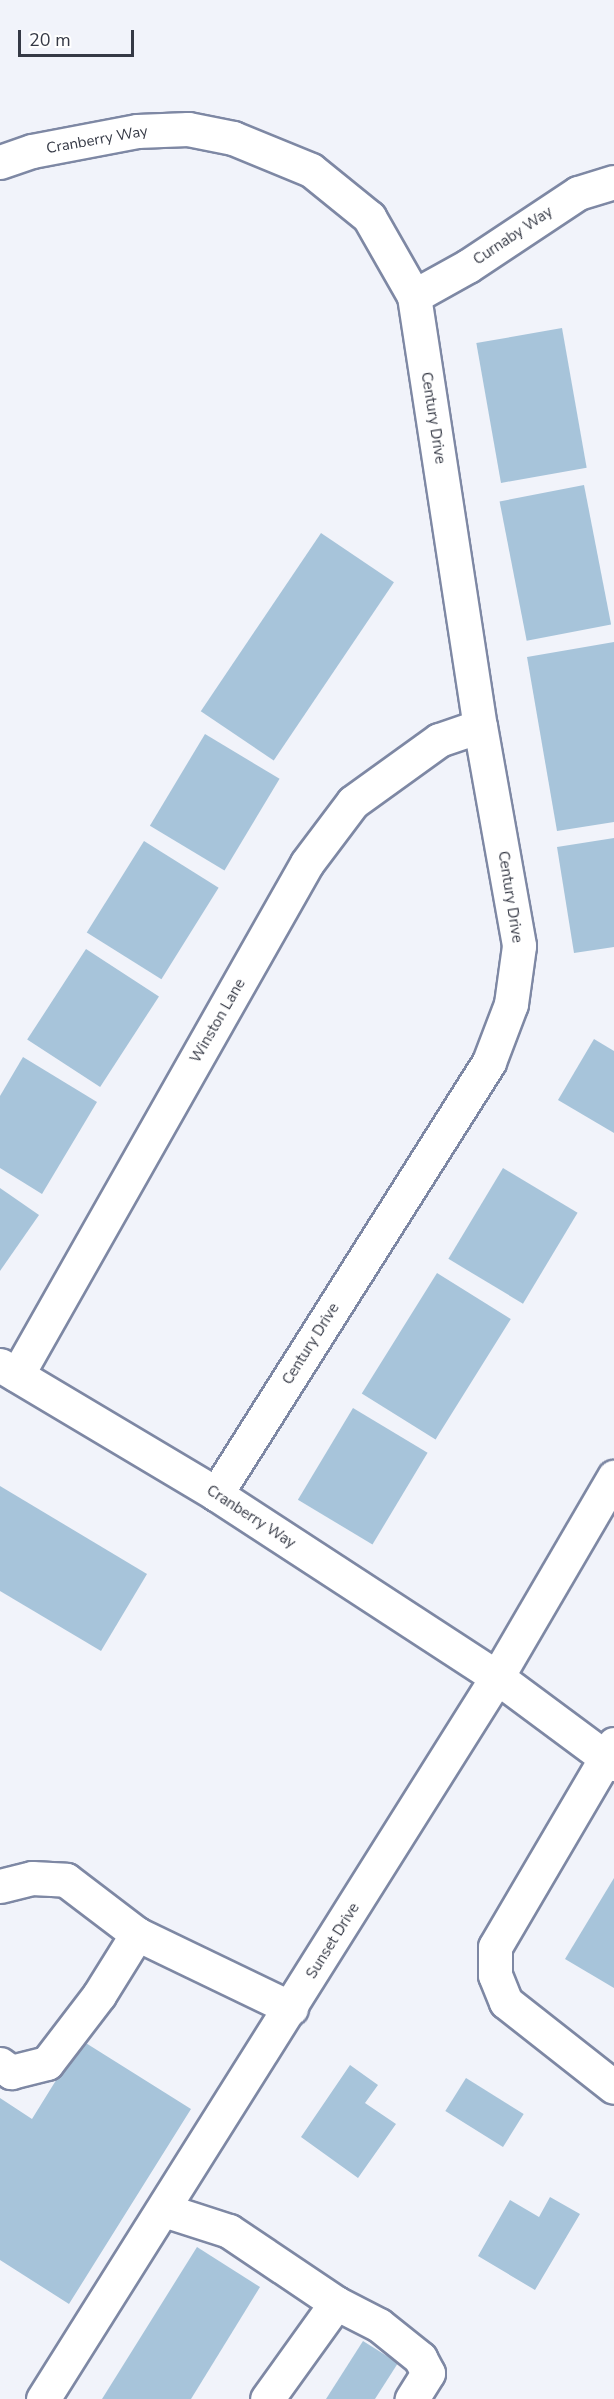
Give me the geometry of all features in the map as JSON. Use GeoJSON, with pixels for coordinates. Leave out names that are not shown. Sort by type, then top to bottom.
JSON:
{"type":"FeatureCollection","features":[{"type":"Feature","properties":{"kind":"street","name":"Cranberry Way"},"geometry":{"type":"LineString","coordinates":[[0,162],[32,151],[137,131],[188,129],[233,138],[310,170],[369,217],[414,296]]}},
{"type":"Feature","properties":{"kind":"street","name":"Curnaby Way"},"geometry":{"type":"LineString","coordinates":[[414,296],[468,266],[578,193],[614,182]]}},
{"type":"Feature","properties":{"kind":"street","name":"Century Drive"},"geometry":{"type":"LineString","coordinates":[[216,1494],[489,1062],[511,1004],[519,946],[480,726],[414,296]]}},
{"type":"Feature","properties":{"kind":"street","name":"Winston Lane"},"geometry":{"type":"LineString","coordinates":[[8,1370],[307,863],[352,802],[439,740],[480,726]]}},
{"type":"Feature","properties":{"kind":"street","name":"Cranberry Way"},"geometry":{"type":"LineString","coordinates":[[8,1370],[216,1494],[497,1677],[611,1755]]}},
{"type":"Feature","properties":{"kind":"street","name":"Sunset Drive"},"geometry":{"type":"LineString","coordinates":[[44,2399],[497,1677],[614,1477]]}},
{"type":"Feature","properties":{"kind":"street"},"geometry":{"type":"LineString","coordinates":[[611,1755],[495,1947],[495,1975],[506,2002],[614,2087]]}},
{"type":"Feature","properties":{"kind":"street"},"geometry":{"type":"LineString","coordinates":[[0,1886],[32,1878],[66,1880],[137,1934],[291,2008]]}},
{"type":"Feature","properties":{"kind":"street"},"geometry":{"type":"LineString","coordinates":[[0,2064],[11,2072],[47,2063],[99,1995],[137,1934]]}},
{"type":"Feature","properties":{"kind":"street"},"geometry":{"type":"LineString","coordinates":[[164,2210],[229,2231],[336,2303],[379,2325],[420,2358],[420,2386]]}},
{"type":"Feature","properties":{"kind":"street"},"geometry":{"type":"LineString","coordinates":[[267,2399],[336,2303]]}},
{"type":"Feature","properties":{"kind":"building"},"geometry":{"type":"Polygon","coordinates":[[[562,328],[587,468],[501,483],[476,343],[562,328]]]}},
{"type":"Feature","properties":{"kind":"building"},"geometry":{"type":"Polygon","coordinates":[[[584,485],[611,624],[527,641],[500,501],[584,485]]]}},
{"type":"Feature","properties":{"kind":"building"},"geometry":{"type":"Polygon","coordinates":[[[321,533],[394,582],[274,760],[201,711],[321,533]]]}},
{"type":"Feature","properties":{"kind":"building"},"geometry":{"type":"Polygon","coordinates":[[[614,642],[614,822],[557,831],[527,657],[614,642]]]}},
{"type":"Feature","properties":{"kind":"building"},"geometry":{"type":"Polygon","coordinates":[[[205,734],[280,779],[224,871],[150,826],[205,734]]]}},
{"type":"Feature","properties":{"kind":"building"},"geometry":{"type":"Polygon","coordinates":[[[614,838],[614,947],[574,953],[557,847],[614,838]]]}},
{"type":"Feature","properties":{"kind":"building"},"geometry":{"type":"Polygon","coordinates":[[[144,841],[219,888],[161,979],[87,933],[144,841]]]}},
{"type":"Feature","properties":{"kind":"building"},"geometry":{"type":"Polygon","coordinates":[[[86,949],[159,996],[100,1087],[27,1040],[86,949]]]}},
{"type":"Feature","properties":{"kind":"building"},"geometry":{"type":"Polygon","coordinates":[[[594,1039],[614,1051],[614,1133],[558,1100],[594,1039]]]}},
{"type":"Feature","properties":{"kind":"building"},"geometry":{"type":"Polygon","coordinates":[[[23,1057],[97,1102],[42,1194],[0,1168],[0,1096],[23,1057]]]}},
{"type":"Feature","properties":{"kind":"building"},"geometry":{"type":"Polygon","coordinates":[[[503,1168],[578,1213],[523,1304],[448,1259],[503,1168]]]}},
{"type":"Feature","properties":{"kind":"building"},"geometry":{"type":"Polygon","coordinates":[[[0,1188],[39,1215],[0,1271],[0,1188]]]}},
{"type":"Feature","properties":{"kind":"building"},"geometry":{"type":"Polygon","coordinates":[[[437,1273],[511,1319],[436,1440],[362,1393],[437,1273]]]}},
{"type":"Feature","properties":{"kind":"building"},"geometry":{"type":"Polygon","coordinates":[[[353,1408],[428,1453],[372,1545],[298,1500],[353,1408]]]}},
{"type":"Feature","properties":{"kind":"building"},"geometry":{"type":"Polygon","coordinates":[[[0,1486],[147,1574],[101,1651],[0,1591],[0,1486]]]}},
{"type":"Feature","properties":{"kind":"building"},"geometry":{"type":"Polygon","coordinates":[[[614,1878],[614,1988],[565,1959],[614,1878]]]}},
{"type":"Feature","properties":{"kind":"building"},"geometry":{"type":"Polygon","coordinates":[[[81,2040],[191,2109],[69,2304],[0,2260],[0,2098],[32,2119],[81,2040]]]}},
{"type":"Feature","properties":{"kind":"building"},"geometry":{"type":"Polygon","coordinates":[[[350,2065],[378,2085],[365,2103],[396,2124],[358,2178],[301,2137],[350,2065]]]}},
{"type":"Feature","properties":{"kind":"building"},"geometry":{"type":"Polygon","coordinates":[[[466,2078],[524,2114],[503,2147],[445,2111],[466,2078]]]}},
{"type":"Feature","properties":{"kind":"building"},"geometry":{"type":"Polygon","coordinates":[[[550,2197],[580,2214],[535,2290],[478,2256],[510,2200],[539,2217],[550,2197]]]}},
{"type":"Feature","properties":{"kind":"building"},"geometry":{"type":"Polygon","coordinates":[[[197,2247],[260,2287],[191,2399],[102,2399],[197,2247]]]}},
{"type":"Feature","properties":{"kind":"building"},"geometry":{"type":"Polygon","coordinates":[[[363,2341],[398,2363],[375,2399],[326,2399],[363,2341]]]}}]}
